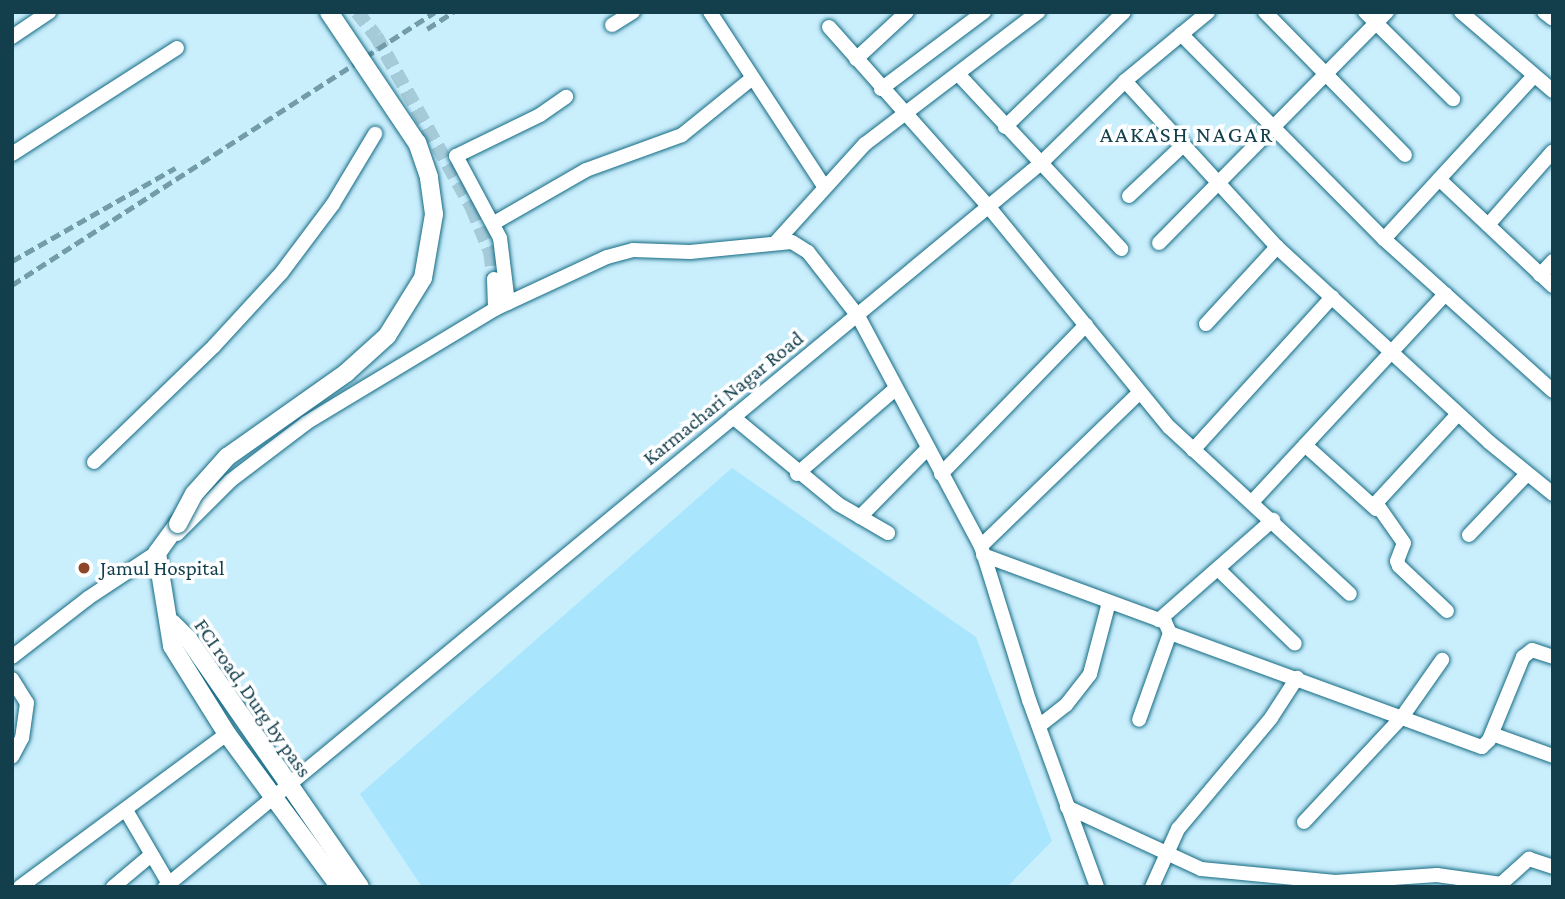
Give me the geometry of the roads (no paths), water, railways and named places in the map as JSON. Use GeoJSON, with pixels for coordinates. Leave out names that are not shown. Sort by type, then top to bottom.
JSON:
{"type":"FeatureCollection","features":[{"type":"Feature","properties":{"kind":"main road"},"geometry":{"type":"LineString","coordinates":[[172,623],[158,553],[194,494],[228,457],[346,373],[387,336],[423,278],[434,214],[429,177],[417,143],[329,12]]}},
{"type":"Feature","properties":{"kind":"main road","name":"FCI road, Durg by pass"},"geometry":{"type":"LineString","coordinates":[[172,623],[189,640],[340,887]]}},
{"type":"Feature","properties":{"kind":"main road","name":"FCI road, Durg by pass"},"geometry":{"type":"LineString","coordinates":[[172,623],[172,646],[227,734],[360,887]]}},
{"type":"Feature","properties":{"kind":"street"},"geometry":{"type":"LineString","coordinates":[[12,37],[49,12]]}},
{"type":"Feature","properties":{"kind":"street"},"geometry":{"type":"LineString","coordinates":[[611,25],[633,12]]}},
{"type":"Feature","properties":{"kind":"street"},"geometry":{"type":"LineString","coordinates":[[710,12],[750,80],[823,185]]}},
{"type":"Feature","properties":{"kind":"street"},"geometry":{"type":"LineString","coordinates":[[856,59],[907,12]]}},
{"type":"Feature","properties":{"kind":"street"},"geometry":{"type":"LineString","coordinates":[[881,89],[984,12]]}},
{"type":"Feature","properties":{"kind":"street"},"geometry":{"type":"LineString","coordinates":[[776,242],[823,185],[902,113],[959,75],[1038,12]]}},
{"type":"Feature","properties":{"kind":"street"},"geometry":{"type":"LineString","coordinates":[[1099,12],[1110,24]]}},
{"type":"Feature","properties":{"kind":"street"},"geometry":{"type":"LineString","coordinates":[[1005,127],[1124,12]]}},
{"type":"Feature","properties":{"kind":"street","name":"Karmachari Nagar Road"},"geometry":{"type":"LineString","coordinates":[[167,885],[1041,163],[1125,80],[1208,12]]}},
{"type":"Feature","properties":{"kind":"street"},"geometry":{"type":"LineString","coordinates":[[1265,12],[1405,155]]}},
{"type":"Feature","properties":{"kind":"street"},"geometry":{"type":"LineString","coordinates":[[1365,12],[1453,99]]}},
{"type":"Feature","properties":{"kind":"street"},"geometry":{"type":"LineString","coordinates":[[1159,243],[1387,12]]}},
{"type":"Feature","properties":{"kind":"street"},"geometry":{"type":"LineString","coordinates":[[1461,12],[1553,91]]}},
{"type":"Feature","properties":{"kind":"street"},"geometry":{"type":"LineString","coordinates":[[1545,12],[1553,19]]}},
{"type":"Feature","properties":{"kind":"street"},"geometry":{"type":"LineString","coordinates":[[829,27],[902,113],[988,206],[1140,392],[1194,450],[1273,520],[1350,594]]}},
{"type":"Feature","properties":{"kind":"street"},"geometry":{"type":"LineString","coordinates":[[1181,34],[1271,129],[1384,239],[1553,391]]}},
{"type":"Feature","properties":{"kind":"street"},"geometry":{"type":"LineString","coordinates":[[12,154],[177,48]]}},
{"type":"Feature","properties":{"kind":"street"},"geometry":{"type":"LineString","coordinates":[[959,75],[1121,250]]}},
{"type":"Feature","properties":{"kind":"street"},"geometry":{"type":"LineString","coordinates":[[1384,239],[1534,76]]}},
{"type":"Feature","properties":{"kind":"street"},"geometry":{"type":"LineString","coordinates":[[494,222],[586,170],[682,135],[750,80]]}},
{"type":"Feature","properties":{"kind":"street"},"geometry":{"type":"LineString","coordinates":[[1125,80],[1181,147],[1277,247],[1458,414],[1527,474],[1551,488]]}},
{"type":"Feature","properties":{"kind":"street"},"geometry":{"type":"LineString","coordinates":[[501,306],[504,257],[494,222],[456,156],[540,115],[566,97]]}},
{"type":"Feature","properties":{"kind":"street"},"geometry":{"type":"LineString","coordinates":[[94,462],[214,346],[282,272],[333,204],[375,134]]}},
{"type":"Feature","properties":{"kind":"street"},"geometry":{"type":"LineString","coordinates":[[1129,196],[1181,147]]}},
{"type":"Feature","properties":{"kind":"street"},"geometry":{"type":"LineString","coordinates":[[1488,225],[1553,151]]}},
{"type":"Feature","properties":{"kind":"street"},"geometry":{"type":"LineString","coordinates":[[1439,179],[1553,286]]}},
{"type":"Feature","properties":{"kind":"street"},"geometry":{"type":"LineString","coordinates":[[12,657],[88,598],[158,553],[230,481],[306,423],[501,306],[607,257],[633,250],[690,252],[792,242],[808,252],[858,316],[982,551],[1039,726],[1097,887]]}},
{"type":"Feature","properties":{"kind":"street"},"geometry":{"type":"LineString","coordinates":[[1206,324],[1277,247]]}},
{"type":"Feature","properties":{"kind":"street"},"geometry":{"type":"LineString","coordinates":[[1540,275],[1553,261]]}},
{"type":"Feature","properties":{"kind":"street"},"geometry":{"type":"LineString","coordinates":[[494,279],[501,306]]}},
{"type":"Feature","properties":{"kind":"street"},"geometry":{"type":"LineString","coordinates":[[1252,502],[1445,294]]}},
{"type":"Feature","properties":{"kind":"street"},"geometry":{"type":"LineString","coordinates":[[1194,450],[1332,297]]}},
{"type":"Feature","properties":{"kind":"street"},"geometry":{"type":"LineString","coordinates":[[941,474],[1086,325]]}},
{"type":"Feature","properties":{"kind":"street"},"geometry":{"type":"LineString","coordinates":[[797,474],[895,389]]}},
{"type":"Feature","properties":{"kind":"street"},"geometry":{"type":"LineString","coordinates":[[982,551],[1140,392]]}},
{"type":"Feature","properties":{"kind":"street"},"geometry":{"type":"LineString","coordinates":[[1377,509],[1379,498],[1458,414]]}},
{"type":"Feature","properties":{"kind":"street"},"geometry":{"type":"LineString","coordinates":[[733,417],[797,474],[888,533]]}},
{"type":"Feature","properties":{"kind":"street"},"geometry":{"type":"LineString","coordinates":[[1306,445],[1377,509],[1404,542],[1397,561],[1399,566],[1447,611]]}},
{"type":"Feature","properties":{"kind":"street"},"geometry":{"type":"LineString","coordinates":[[860,517],[927,449]]}},
{"type":"Feature","properties":{"kind":"street"},"geometry":{"type":"LineString","coordinates":[[1469,535],[1527,474]]}},
{"type":"Feature","properties":{"kind":"street"},"geometry":{"type":"LineString","coordinates":[[1158,620],[1273,520]]}},
{"type":"Feature","properties":{"kind":"street"},"geometry":{"type":"LineString","coordinates":[[982,551],[1170,627],[1139,720]]}},
{"type":"Feature","properties":{"kind":"street"},"geometry":{"type":"LineString","coordinates":[[1217,569],[1295,644]]}},
{"type":"Feature","properties":{"kind":"street"},"geometry":{"type":"LineString","coordinates":[[1039,726],[1066,705],[1090,674],[1109,601]]}},
{"type":"Feature","properties":{"kind":"street"},"geometry":{"type":"LineString","coordinates":[[1170,633],[1482,747],[1492,734],[1523,657],[1538,650],[1553,657]]}},
{"type":"Feature","properties":{"kind":"street"},"geometry":{"type":"LineString","coordinates":[[1304,822],[1402,717],[1442,660]]}},
{"type":"Feature","properties":{"kind":"street"},"geometry":{"type":"LineString","coordinates":[[1152,887],[1178,829],[1271,718],[1297,678]]}},
{"type":"Feature","properties":{"kind":"street"},"geometry":{"type":"LineString","coordinates":[[12,679],[27,703],[22,738],[12,757]]}},
{"type":"Feature","properties":{"kind":"street"},"geometry":{"type":"LineString","coordinates":[[20,887],[127,812],[227,734]]}},
{"type":"Feature","properties":{"kind":"street"},"geometry":{"type":"LineString","coordinates":[[1492,734],[1553,756]]}},
{"type":"Feature","properties":{"kind":"street"},"geometry":{"type":"LineString","coordinates":[[1067,807],[1165,856],[1201,869],[1311,883],[1437,875],[1502,884],[1530,859],[1553,867]]}},
{"type":"Feature","properties":{"kind":"street"},"geometry":{"type":"LineString","coordinates":[[127,812],[167,885]]}},
{"type":"Feature","properties":{"kind":"street"},"geometry":{"type":"LineString","coordinates":[[113,887],[151,855]]}},
{"type":"Feature","properties":{"kind":"tunnel"},"geometry":{"type":"LineString","coordinates":[[357,12],[376,36],[472,208],[490,252],[494,279]]}},
{"type":"Feature","properties":{"kind":"railway"},"geometry":{"type":"LineString","coordinates":[[12,285],[435,12]]}},
{"type":"Feature","properties":{"kind":"railway"},"geometry":{"type":"LineString","coordinates":[[427,29],[453,12]]}},
{"type":"Feature","properties":{"kind":"railway"},"geometry":{"type":"LineString","coordinates":[[12,261],[175,168]]}},
{"type":"Feature","properties":{"kind":"place","name":"Jamul Hospital"},"geometry":{"type":"Point","coordinates":[84,568]}},
{"type":"Feature","properties":{"kind":"district","name":"AAKASH NAGAR"},"geometry":{"type":"Point","coordinates":[1187,134]}}]}
